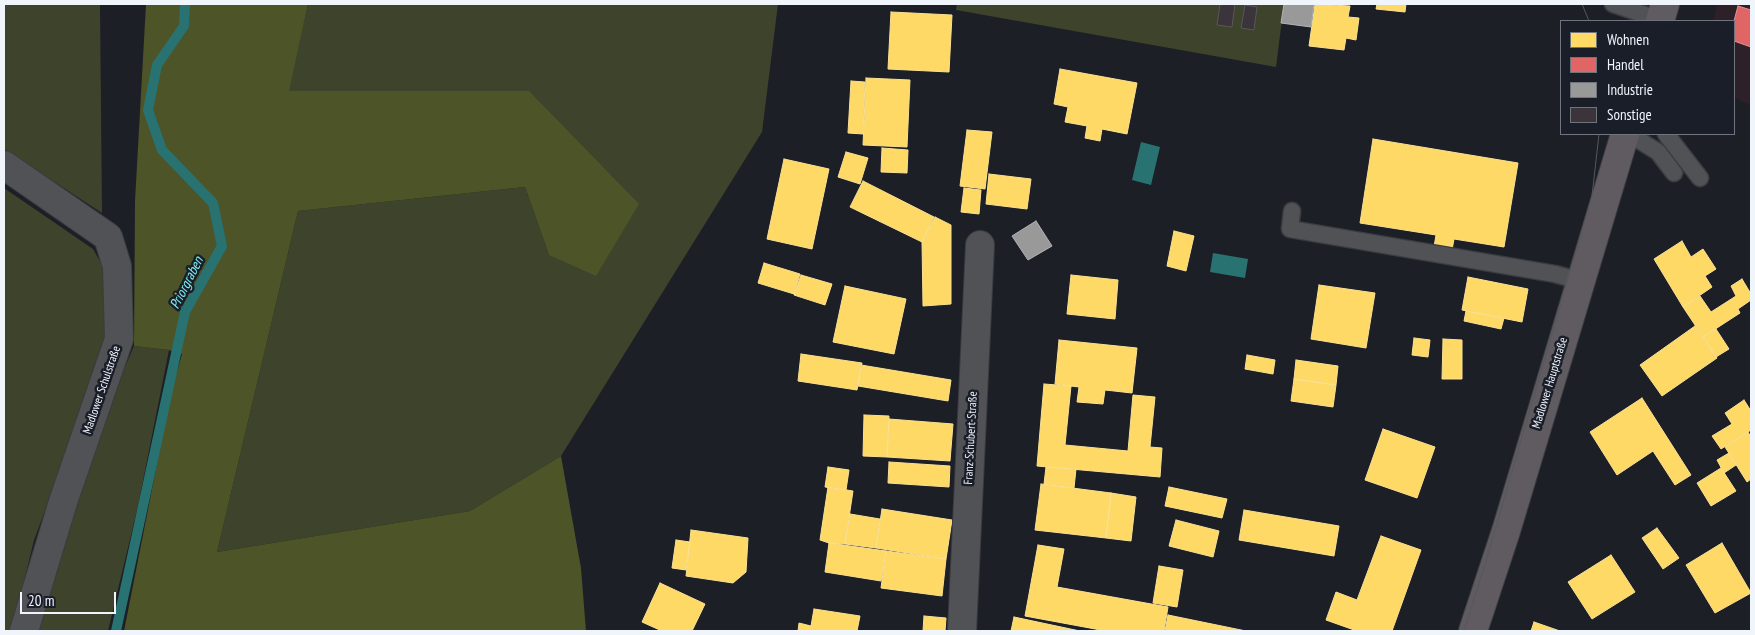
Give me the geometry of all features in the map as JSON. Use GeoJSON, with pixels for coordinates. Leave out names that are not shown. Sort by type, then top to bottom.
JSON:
{"type":"FeatureCollection","features":[{"type":"Feature","properties":{"kind":"main road","name":"Madlower Hauptstraße"},"geometry":{"type":"LineString","coordinates":[[1473,631],[1509,522],[1625,135]]}},
{"type":"Feature","properties":{"kind":"street","name":"Madlower Schulstraße"},"geometry":{"type":"LineString","coordinates":[[4,165],[108,237],[117,266],[119,339],[63,502],[24,631]]}},
{"type":"Feature","properties":{"kind":"street","name":"Franz-Schubert-Straße"},"geometry":{"type":"LineString","coordinates":[[962,631],[980,245]]}},
{"type":"Feature","properties":{"kind":"lane"},"geometry":{"type":"LineString","coordinates":[[1613,4],[1662,15]]}},
{"type":"Feature","properties":{"kind":"lane"},"geometry":{"type":"LineString","coordinates":[[1631,135],[1658,152],[1674,173]]}},
{"type":"Feature","properties":{"kind":"lane"},"geometry":{"type":"LineString","coordinates":[[1667,135],[1700,178]]}},
{"type":"Feature","properties":{"kind":"lane"},"geometry":{"type":"LineString","coordinates":[[1292,211],[1290,229],[1555,274],[1581,281]]}},
{"type":"Feature","properties":{"kind":"shaded area"},"geometry":{"type":"Polygon","coordinates":[[[4,4],[100,4],[102,213],[4,149],[4,4]]]}},
{"type":"Feature","properties":{"kind":"shaded area"},"geometry":{"type":"Polygon","coordinates":[[[146,4],[308,4],[289,91],[529,91],[639,204],[596,276],[549,255],[525,187],[298,211],[217,552],[470,511],[561,456],[581,568],[586,631],[124,631],[171,393],[182,354],[169,350],[134,346],[135,201],[146,4]]]}},
{"type":"Feature","properties":{"kind":"shaded area"},"geometry":{"type":"Polygon","coordinates":[[[308,4],[778,4],[762,132],[561,456],[470,511],[217,552],[298,211],[525,187],[549,255],[528,91],[288,91],[308,4]]]}},
{"type":"Feature","properties":{"kind":"shaded area"},"geometry":{"type":"Polygon","coordinates":[[[957,4],[1284,4],[1276,67],[956,10],[957,4]]]}},
{"type":"Feature","properties":{"kind":"shaded area"},"geometry":{"type":"Polygon","coordinates":[[[1717,4],[1751,4],[1751,106],[1735,98],[1735,20],[1713,20],[1717,4]]]}},
{"type":"Feature","properties":{"kind":"shaded area"},"geometry":{"type":"Polygon","coordinates":[[[1141,142],[1160,147],[1151,185],[1132,180],[1141,142]]]}},
{"type":"Feature","properties":{"kind":"shaded area"},"geometry":{"type":"Polygon","coordinates":[[[4,188],[93,249],[108,275],[108,335],[93,383],[34,540],[12,631],[4,631],[4,188]]]}},
{"type":"Feature","properties":{"kind":"shaded area"},"geometry":{"type":"Polygon","coordinates":[[[1213,253],[1248,259],[1245,278],[1210,272],[1213,253]]]}},
{"type":"Feature","properties":{"kind":"shaded area"},"geometry":{"type":"Polygon","coordinates":[[[134,346],[169,350],[138,506],[108,631],[33,631],[69,496],[134,346]]]}},
{"type":"Feature","properties":{"kind":"building: Wohnen"},"geometry":{"type":"Polygon","coordinates":[[[1315,4],[1350,6],[1348,17],[1359,18],[1356,40],[1346,38],[1344,50],[1309,46],[1315,4]]]}},
{"type":"Feature","properties":{"kind":"building: Wohnen"},"geometry":{"type":"Polygon","coordinates":[[[1377,4],[1406,4],[1405,12],[1376,9],[1377,4]]]}},
{"type":"Feature","properties":{"kind":"building: Wohnen"},"geometry":{"type":"Polygon","coordinates":[[[891,12],[952,15],[949,72],[888,69],[891,12]]]}},
{"type":"Feature","properties":{"kind":"building: Wohnen"},"geometry":{"type":"Polygon","coordinates":[[[1060,69],[1137,83],[1127,134],[1102,129],[1100,141],[1085,138],[1087,126],[1065,122],[1068,107],[1054,104],[1060,69]]]}},
{"type":"Feature","properties":{"kind":"building: Wohnen"},"geometry":{"type":"Polygon","coordinates":[[[866,78],[910,80],[907,147],[863,145],[866,78]]]}},
{"type":"Feature","properties":{"kind":"building: Wohnen"},"geometry":{"type":"Polygon","coordinates":[[[851,81],[865,82],[863,134],[848,133],[851,81]]]}},
{"type":"Feature","properties":{"kind":"building: Wohnen"},"geometry":{"type":"Polygon","coordinates":[[[967,130],[992,132],[985,189],[960,186],[967,130]]]}},
{"type":"Feature","properties":{"kind":"building: Wohnen"},"geometry":{"type":"Polygon","coordinates":[[[1373,139],[1518,163],[1504,247],[1454,239],[1452,250],[1434,247],[1436,235],[1360,223],[1373,139]]]}},
{"type":"Feature","properties":{"kind":"building: Wohnen"},"geometry":{"type":"Polygon","coordinates":[[[882,148],[908,150],[907,173],[881,172],[882,148]]]}},
{"type":"Feature","properties":{"kind":"building: Wohnen"},"geometry":{"type":"Polygon","coordinates":[[[846,152],[868,158],[860,184],[838,177],[846,152]]]}},
{"type":"Feature","properties":{"kind":"building: Wohnen"},"geometry":{"type":"Polygon","coordinates":[[[784,159],[829,169],[812,249],[767,239],[784,159]]]}},
{"type":"Feature","properties":{"kind":"building: Wohnen"},"geometry":{"type":"Polygon","coordinates":[[[989,174],[1031,179],[1027,209],[986,204],[989,174]]]}},
{"type":"Feature","properties":{"kind":"building: Wohnen"},"geometry":{"type":"Polygon","coordinates":[[[863,181],[934,217],[922,242],[850,207],[863,181]]]}},
{"type":"Feature","properties":{"kind":"building: Wohnen"},"geometry":{"type":"Polygon","coordinates":[[[964,188],[981,190],[979,214],[961,212],[964,188]]]}},
{"type":"Feature","properties":{"kind":"building: Wohnen"},"geometry":{"type":"Polygon","coordinates":[[[935,217],[951,225],[951,304],[923,306],[922,242],[935,217]]]}},
{"type":"Feature","properties":{"kind":"building: Wohnen"},"geometry":{"type":"Polygon","coordinates":[[[1174,231],[1194,236],[1186,271],[1167,266],[1174,231]]]}},
{"type":"Feature","properties":{"kind":"building: Wohnen"},"geometry":{"type":"Polygon","coordinates":[[[1682,241],[1691,257],[1703,249],[1716,269],[1705,276],[1712,287],[1683,307],[1654,259],[1682,241]]]}},
{"type":"Feature","properties":{"kind":"building: Wohnen"},"geometry":{"type":"Polygon","coordinates":[[[764,263],[800,274],[794,294],[758,283],[764,263]]]}},
{"type":"Feature","properties":{"kind":"building: Wohnen"},"geometry":{"type":"Polygon","coordinates":[[[801,275],[832,284],[825,305],[794,295],[801,275]]]}},
{"type":"Feature","properties":{"kind":"building: Wohnen"},"geometry":{"type":"Polygon","coordinates":[[[1071,275],[1118,280],[1115,319],[1067,314],[1071,275]]]}},
{"type":"Feature","properties":{"kind":"building: Wohnen"},"geometry":{"type":"Polygon","coordinates":[[[1468,277],[1528,289],[1522,322],[1462,310],[1468,277]]]}},
{"type":"Feature","properties":{"kind":"building: Wohnen"},"geometry":{"type":"Polygon","coordinates":[[[1742,279],[1751,294],[1751,300],[1738,309],[1740,313],[1703,337],[1683,307],[1700,296],[1711,312],[1736,296],[1731,286],[1742,279]]]}},
{"type":"Feature","properties":{"kind":"building: Wohnen"},"geometry":{"type":"Polygon","coordinates":[[[1319,285],[1375,293],[1366,348],[1311,339],[1319,285]]]}},
{"type":"Feature","properties":{"kind":"building: Wohnen"},"geometry":{"type":"Polygon","coordinates":[[[845,286],[906,299],[894,354],[833,342],[845,286]]]}},
{"type":"Feature","properties":{"kind":"building: Wohnen"},"geometry":{"type":"Polygon","coordinates":[[[1466,311],[1504,318],[1501,329],[1464,321],[1466,311]]]}},
{"type":"Feature","properties":{"kind":"building: Wohnen"},"geometry":{"type":"Polygon","coordinates":[[[1695,326],[1717,358],[1662,396],[1640,365],[1695,326]]]}},
{"type":"Feature","properties":{"kind":"building: Wohnen"},"geometry":{"type":"Polygon","coordinates":[[[1716,329],[1729,349],[1716,357],[1703,337],[1716,329]]]}},
{"type":"Feature","properties":{"kind":"building: Wohnen"},"geometry":{"type":"Polygon","coordinates":[[[1414,338],[1430,340],[1428,357],[1412,355],[1414,338]]]}},
{"type":"Feature","properties":{"kind":"building: Wohnen"},"geometry":{"type":"Polygon","coordinates":[[[1443,339],[1462,340],[1462,379],[1442,379],[1443,339]]]}},
{"type":"Feature","properties":{"kind":"building: Wohnen"},"geometry":{"type":"Polygon","coordinates":[[[1059,340],[1137,348],[1132,393],[1105,390],[1103,404],[1077,402],[1079,387],[1055,384],[1059,340]]]}},
{"type":"Feature","properties":{"kind":"building: Wohnen"},"geometry":{"type":"Polygon","coordinates":[[[801,354],[862,363],[857,390],[798,381],[801,354]]]}},
{"type":"Feature","properties":{"kind":"building: Wohnen"},"geometry":{"type":"Polygon","coordinates":[[[1247,355],[1275,360],[1273,374],[1245,369],[1247,355]]]}},
{"type":"Feature","properties":{"kind":"building: Wohnen"},"geometry":{"type":"Polygon","coordinates":[[[1296,360],[1338,366],[1336,385],[1294,379],[1296,360]]]}},
{"type":"Feature","properties":{"kind":"building: Wohnen"},"geometry":{"type":"Polygon","coordinates":[[[861,365],[951,380],[948,401],[858,386],[861,365]]]}},
{"type":"Feature","properties":{"kind":"building: Wohnen"},"geometry":{"type":"Polygon","coordinates":[[[1294,379],[1336,385],[1333,407],[1291,401],[1294,379]]]}},
{"type":"Feature","properties":{"kind":"building: Wohnen"},"geometry":{"type":"Polygon","coordinates":[[[1044,384],[1071,386],[1065,445],[1128,451],[1133,395],[1155,397],[1150,447],[1162,448],[1160,477],[1037,466],[1044,384]]]}},
{"type":"Feature","properties":{"kind":"building: Wohnen"},"geometry":{"type":"Polygon","coordinates":[[[1642,398],[1691,475],[1675,485],[1653,451],[1617,475],[1590,432],[1642,398]]]}},
{"type":"Feature","properties":{"kind":"building: Wohnen"},"geometry":{"type":"Polygon","coordinates":[[[1744,400],[1751,411],[1751,430],[1721,449],[1712,436],[1732,424],[1725,413],[1744,400]]]}},
{"type":"Feature","properties":{"kind":"building: Wohnen"},"geometry":{"type":"Polygon","coordinates":[[[864,415],[889,416],[887,457],[863,456],[864,415]]]}},
{"type":"Feature","properties":{"kind":"building: Wohnen"},"geometry":{"type":"Polygon","coordinates":[[[889,419],[953,424],[950,461],[887,457],[889,419]]]}},
{"type":"Feature","properties":{"kind":"building: Wohnen"},"geometry":{"type":"Polygon","coordinates":[[[1383,429],[1435,447],[1417,498],[1365,480],[1383,429]]]}},
{"type":"Feature","properties":{"kind":"building: Wohnen"},"geometry":{"type":"Polygon","coordinates":[[[1748,432],[1751,437],[1751,479],[1747,482],[1725,447],[1748,432]]]}},
{"type":"Feature","properties":{"kind":"building: Wohnen"},"geometry":{"type":"Polygon","coordinates":[[[1729,453],[1736,465],[1724,473],[1717,460],[1729,453]]]}},
{"type":"Feature","properties":{"kind":"building: Wohnen"},"geometry":{"type":"Polygon","coordinates":[[[889,462],[950,466],[949,487],[888,483],[889,462]]]}},
{"type":"Feature","properties":{"kind":"building: Wohnen"},"geometry":{"type":"Polygon","coordinates":[[[828,467],[849,470],[846,490],[825,487],[828,467]]]}},
{"type":"Feature","properties":{"kind":"building: Wohnen"},"geometry":{"type":"Polygon","coordinates":[[[1046,467],[1076,469],[1074,488],[1044,484],[1046,467]]]}},
{"type":"Feature","properties":{"kind":"building: Wohnen"},"geometry":{"type":"Polygon","coordinates":[[[1721,468],[1736,491],[1711,506],[1697,483],[1721,468]]]}},
{"type":"Feature","properties":{"kind":"building: Wohnen"},"geometry":{"type":"Polygon","coordinates":[[[1041,484],[1111,493],[1106,538],[1035,530],[1041,484]]]}},
{"type":"Feature","properties":{"kind":"building: Wohnen"},"geometry":{"type":"Polygon","coordinates":[[[828,487],[853,491],[845,544],[829,543],[820,540],[828,487]]]}},
{"type":"Feature","properties":{"kind":"building: Wohnen"},"geometry":{"type":"Polygon","coordinates":[[[1169,487],[1227,499],[1222,518],[1165,506],[1169,487]]]}},
{"type":"Feature","properties":{"kind":"building: Wohnen"},"geometry":{"type":"Polygon","coordinates":[[[1111,493],[1136,497],[1131,541],[1106,538],[1111,493]]]}},
{"type":"Feature","properties":{"kind":"building: Wohnen"},"geometry":{"type":"Polygon","coordinates":[[[882,509],[952,520],[946,559],[876,548],[882,509]]]}},
{"type":"Feature","properties":{"kind":"building: Wohnen"},"geometry":{"type":"Polygon","coordinates":[[[1244,510],[1339,526],[1334,556],[1239,540],[1244,510]]]}},
{"type":"Feature","properties":{"kind":"building: Wohnen"},"geometry":{"type":"Polygon","coordinates":[[[850,514],[880,519],[876,548],[845,544],[850,514]]]}},
{"type":"Feature","properties":{"kind":"building: Wohnen"},"geometry":{"type":"Polygon","coordinates":[[[1176,520],[1219,531],[1213,557],[1169,546],[1176,520]]]}},
{"type":"Feature","properties":{"kind":"building: Wohnen"},"geometry":{"type":"Polygon","coordinates":[[[1657,528],[1679,558],[1663,569],[1642,538],[1657,528]]]}},
{"type":"Feature","properties":{"kind":"building: Wohnen"},"geometry":{"type":"Polygon","coordinates":[[[691,530],[748,538],[746,572],[733,583],[686,576],[691,530]]]}},
{"type":"Feature","properties":{"kind":"building: Wohnen"},"geometry":{"type":"Polygon","coordinates":[[[1381,536],[1421,550],[1392,631],[1357,631],[1326,620],[1336,592],[1357,600],[1381,536]]]}},
{"type":"Feature","properties":{"kind":"building: Wohnen"},"geometry":{"type":"Polygon","coordinates":[[[676,540],[690,542],[686,570],[672,568],[676,540]]]}},
{"type":"Feature","properties":{"kind":"building: Wohnen"},"geometry":{"type":"Polygon","coordinates":[[[829,543],[886,551],[881,581],[825,572],[829,543]]]}},
{"type":"Feature","properties":{"kind":"building: Wohnen"},"geometry":{"type":"Polygon","coordinates":[[[1722,543],[1751,593],[1715,613],[1686,565],[1722,543]]]}},
{"type":"Feature","properties":{"kind":"building: Wohnen"},"geometry":{"type":"Polygon","coordinates":[[[1038,545],[1064,549],[1057,587],[1168,607],[1164,631],[1106,631],[1025,616],[1038,545]]]}},
{"type":"Feature","properties":{"kind":"building: Wohnen"},"geometry":{"type":"Polygon","coordinates":[[[886,551],[946,559],[942,596],[881,588],[886,551]]]}},
{"type":"Feature","properties":{"kind":"building: Wohnen"},"geometry":{"type":"Polygon","coordinates":[[[1611,555],[1635,592],[1592,619],[1568,582],[1611,555]]]}},
{"type":"Feature","properties":{"kind":"building: Wohnen"},"geometry":{"type":"Polygon","coordinates":[[[1159,566],[1183,570],[1177,607],[1153,603],[1159,566]]]}},
{"type":"Feature","properties":{"kind":"building: Wohnen"},"geometry":{"type":"Polygon","coordinates":[[[660,583],[705,604],[692,631],[662,631],[642,622],[660,583]]]}},
{"type":"Feature","properties":{"kind":"building: Wohnen"},"geometry":{"type":"Polygon","coordinates":[[[814,609],[860,616],[857,631],[798,631],[799,623],[811,626],[814,609]]]}},
{"type":"Feature","properties":{"kind":"building: Wohnen"},"geometry":{"type":"Polygon","coordinates":[[[1168,615],[1246,631],[1165,631],[1168,615]]]}},
{"type":"Feature","properties":{"kind":"building: Wohnen"},"geometry":{"type":"Polygon","coordinates":[[[924,616],[946,618],[945,631],[923,631],[924,616]]]}},
{"type":"Feature","properties":{"kind":"building: Wohnen"},"geometry":{"type":"Polygon","coordinates":[[[1014,617],[1080,631],[1011,631],[1014,617]]]}},
{"type":"Feature","properties":{"kind":"building: Wohnen"},"geometry":{"type":"Polygon","coordinates":[[[1534,622],[1560,631],[1531,631],[1534,622]]]}},
{"type":"Feature","properties":{"kind":"building: Handel"},"geometry":{"type":"Polygon","coordinates":[[[1738,6],[1751,10],[1751,47],[1735,41],[1734,20],[1738,6]]]}},
{"type":"Feature","properties":{"kind":"building: Industrie"},"geometry":{"type":"Polygon","coordinates":[[[1284,4],[1314,4],[1311,27],[1281,23],[1284,4]]]}},
{"type":"Feature","properties":{"kind":"building: Industrie"},"geometry":{"type":"Polygon","coordinates":[[[1036,221],[1052,246],[1028,260],[1012,236],[1036,221]]]}},
{"type":"Feature","properties":{"kind":"building: Sonstige"},"geometry":{"type":"Polygon","coordinates":[[[1220,4],[1235,4],[1232,27],[1217,25],[1220,4]]]}},
{"type":"Feature","properties":{"kind":"building: Sonstige"},"geometry":{"type":"Polygon","coordinates":[[[1245,5],[1257,7],[1254,30],[1241,28],[1245,5]]]}},
{"type":"Feature","properties":{"kind":"waterway","name":"Priorgraben"},"geometry":{"type":"LineString","coordinates":[[116,631],[185,312],[222,246],[213,203],[162,150],[148,110],[157,65],[184,26],[185,4]]}},
{"type":"Feature","properties":{"kind":"tram line"},"geometry":{"type":"LineString","coordinates":[[1582,4],[1589,20]]}},
{"type":"Feature","properties":{"kind":"tram line"},"geometry":{"type":"LineString","coordinates":[[1464,631],[1592,196],[1599,135]]}}]}
